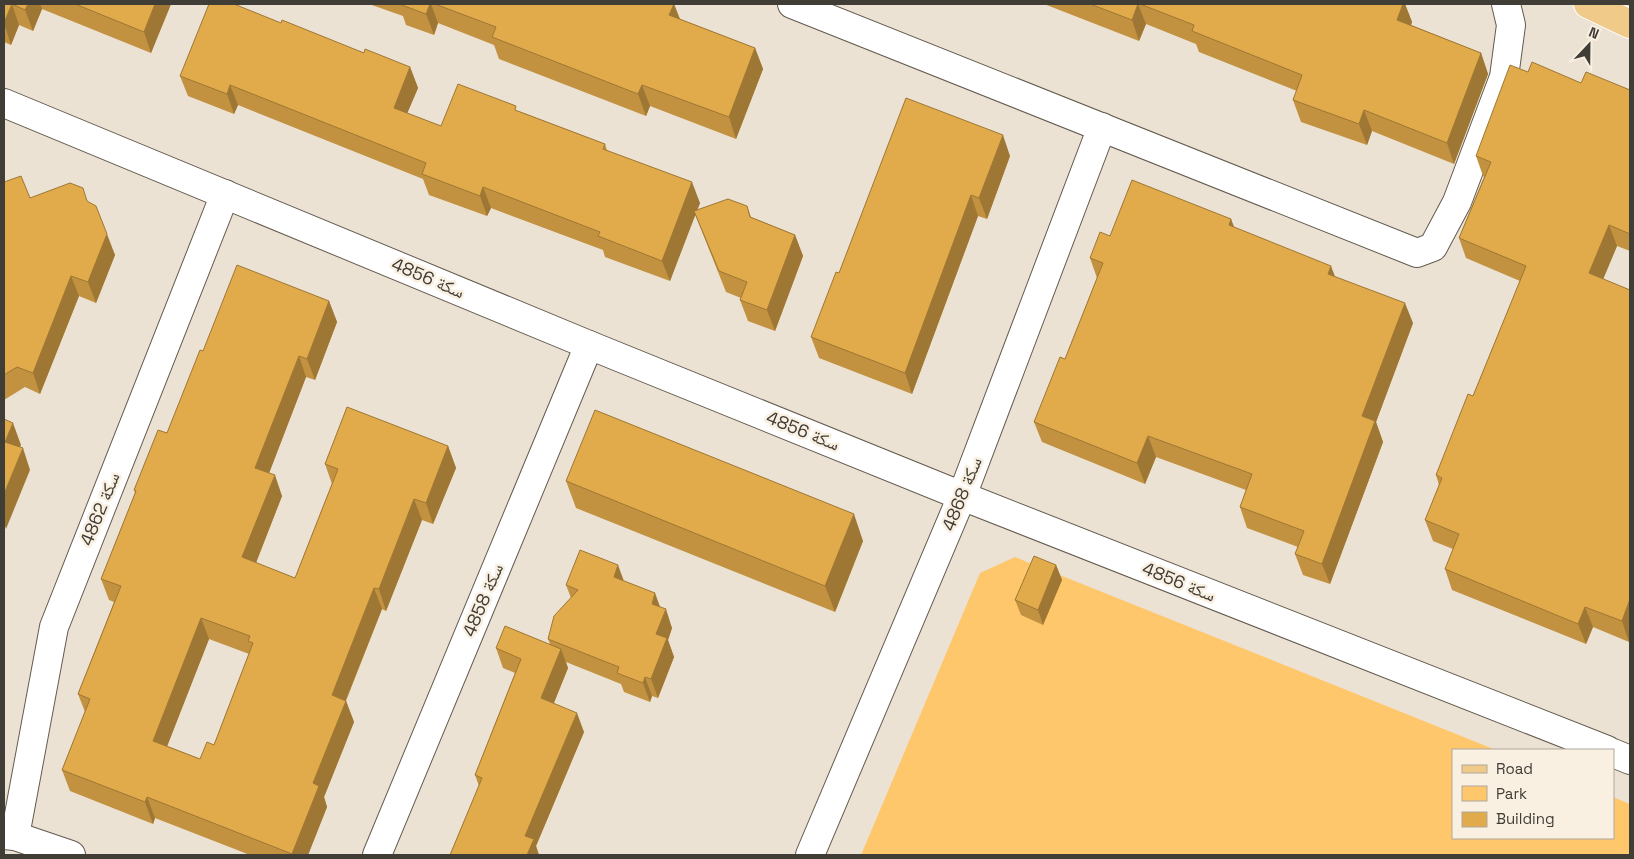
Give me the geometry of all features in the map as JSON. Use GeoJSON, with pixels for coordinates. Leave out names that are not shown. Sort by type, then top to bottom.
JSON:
{"type":"FeatureCollection","features":[{"type":"Feature","properties":{"kind":"main road"},"geometry":{"type":"LineString","coordinates":[[1588,4],[1630,24]]}},
{"type":"Feature","properties":{"kind":"street"},"geometry":{"type":"LineString","coordinates":[[792,4],[1418,253],[1433,247],[1457,202],[1504,77],[1511,25],[1506,4]]}},
{"type":"Feature","properties":{"kind":"street","name":"سكة 4856"},"geometry":{"type":"LineString","coordinates":[[4,103],[589,345],[962,496],[1603,749]]}},
{"type":"Feature","properties":{"kind":"street","name":"سكة 4868"},"geometry":{"type":"LineString","coordinates":[[810,855],[962,496],[1102,127]]}},
{"type":"Feature","properties":{"kind":"street","name":"سكة 4862"},"geometry":{"type":"LineString","coordinates":[[10,836],[54,627],[225,194]]}},
{"type":"Feature","properties":{"kind":"street","name":"سكة 4858"},"geometry":{"type":"LineString","coordinates":[[377,855],[589,345]]}},
{"type":"Feature","properties":{"kind":"street"},"geometry":{"type":"LineString","coordinates":[[1614,753],[1630,760]]}},
{"type":"Feature","properties":{"kind":"street"},"geometry":{"type":"LineString","coordinates":[[10,836],[71,855]]}},
{"type":"Feature","properties":{"kind":"green space"},"geometry":{"type":"Polygon","coordinates":[[[1015,557],[1494,749],[1452,749],[1452,839],[1614,839],[1614,797],[1630,804],[1630,855],[861,855],[980,573],[1015,557]]]}},
{"type":"Feature","properties":{"kind":"building"},"geometry":{"type":"Polygon","coordinates":[[[4,4],[12,4],[4,23],[4,4]]]}},
{"type":"Feature","properties":{"kind":"building"},"geometry":{"type":"Polygon","coordinates":[[[12,4],[28,4],[25,10],[12,4]]]}},
{"type":"Feature","properties":{"kind":"building"},"geometry":{"type":"Polygon","coordinates":[[[75,4],[155,4],[144,32],[75,4]]]}},
{"type":"Feature","properties":{"kind":"building"},"geometry":{"type":"Polygon","coordinates":[[[209,4],[234,4],[281,23],[282,20],[364,53],[365,49],[410,67],[394,108],[441,126],[458,84],[516,106],[515,110],[605,144],[603,149],[692,182],[662,261],[598,236],[600,232],[483,187],[480,196],[422,174],[426,163],[230,85],[227,94],[180,76],[209,4]]]}},
{"type":"Feature","properties":{"kind":"building"},"geometry":{"type":"Polygon","coordinates":[[[399,4],[430,4],[426,14],[399,4]]]}},
{"type":"Feature","properties":{"kind":"building"},"geometry":{"type":"Polygon","coordinates":[[[435,4],[674,4],[669,15],[755,48],[729,117],[642,85],[638,94],[492,37],[496,27],[435,4]]]}},
{"type":"Feature","properties":{"kind":"building"},"geometry":{"type":"Polygon","coordinates":[[[1090,4],[1138,4],[1132,20],[1090,4]]]}},
{"type":"Feature","properties":{"kind":"building"},"geometry":{"type":"Polygon","coordinates":[[[1140,4],[1403,4],[1397,20],[1481,53],[1447,143],[1364,110],[1359,124],[1293,100],[1302,75],[1192,31],[1194,25],[1140,4]]]}},
{"type":"Feature","properties":{"kind":"building"},"geometry":{"type":"Polygon","coordinates":[[[1532,62],[1581,83],[1586,72],[1630,90],[1630,234],[1609,225],[1589,273],[1630,290],[1630,599],[1622,621],[1585,607],[1578,624],[1445,569],[1459,534],[1425,520],[1442,478],[1436,475],[1468,394],[1473,396],[1526,266],[1459,238],[1491,162],[1476,156],[1510,65],[1528,72],[1532,62]]]}},
{"type":"Feature","properties":{"kind":"building"},"geometry":{"type":"Polygon","coordinates":[[[906,98],[1003,135],[979,198],[971,195],[905,373],[811,337],[836,272],[839,273],[906,98]]]}},
{"type":"Feature","properties":{"kind":"building"},"geometry":{"type":"Polygon","coordinates":[[[21,176],[30,198],[70,183],[83,188],[87,201],[96,206],[107,234],[88,282],[71,276],[33,373],[17,367],[4,375],[4,182],[21,176]]]}},
{"type":"Feature","properties":{"kind":"building"},"geometry":{"type":"Polygon","coordinates":[[[1132,180],[1231,219],[1229,225],[1331,266],[1328,274],[1405,303],[1362,416],[1375,421],[1322,564],[1295,554],[1304,531],[1240,507],[1252,474],[1148,436],[1137,463],[1034,422],[1060,357],[1065,359],[1103,263],[1090,258],[1100,232],[1110,236],[1132,180]]]}},
{"type":"Feature","properties":{"kind":"building"},"geometry":{"type":"Polygon","coordinates":[[[728,199],[747,206],[750,217],[795,235],[767,310],[740,300],[747,282],[719,271],[694,211],[728,199]]]}},
{"type":"Feature","properties":{"kind":"building"},"geometry":{"type":"Polygon","coordinates":[[[237,265],[329,301],[307,359],[299,356],[255,468],[275,475],[242,557],[295,578],[338,469],[325,464],[347,407],[448,446],[426,503],[414,499],[379,589],[374,588],[332,695],[346,701],[313,783],[319,786],[292,854],[147,797],[145,802],[62,770],[90,699],[78,694],[121,586],[101,579],[158,430],[167,433],[200,350],[203,351],[237,265]],[[201,618],[153,741],[200,759],[207,742],[214,745],[253,643],[248,641],[250,636],[201,618]]]}},
{"type":"Feature","properties":{"kind":"building"},"geometry":{"type":"Polygon","coordinates":[[[595,410],[854,514],[825,586],[566,481],[595,410]]]}},
{"type":"Feature","properties":{"kind":"building"},"geometry":{"type":"Polygon","coordinates":[[[4,419],[13,423],[5,442],[23,448],[4,494],[4,419]]]}},
{"type":"Feature","properties":{"kind":"building"},"geometry":{"type":"Polygon","coordinates":[[[580,550],[618,565],[614,577],[655,593],[652,604],[666,609],[656,634],[667,638],[651,679],[645,677],[643,683],[617,673],[619,667],[548,639],[554,616],[578,590],[566,585],[580,550]]]}},
{"type":"Feature","properties":{"kind":"building"},"geometry":{"type":"Polygon","coordinates":[[[1034,556],[1056,565],[1038,610],[1015,600],[1034,556]]]}},
{"type":"Feature","properties":{"kind":"building"},"geometry":{"type":"Polygon","coordinates":[[[505,626],[561,649],[541,698],[577,713],[525,836],[534,839],[527,855],[450,855],[482,778],[475,775],[521,659],[496,648],[505,626]]]}}]}
